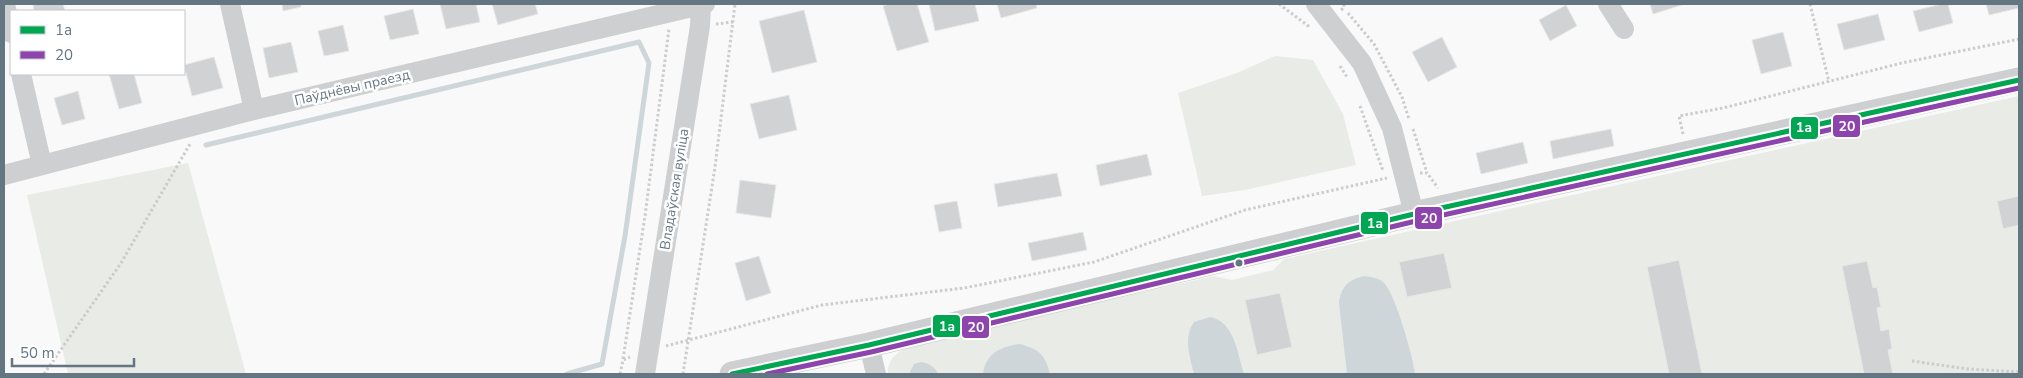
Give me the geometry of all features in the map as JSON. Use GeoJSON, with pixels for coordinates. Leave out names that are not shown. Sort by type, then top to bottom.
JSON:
{"type":"FeatureCollection","features":[{"type":"Feature","properties":{"kind":"street"},"geometry":{"type":"LineString","coordinates":[[5,4],[10,28]]}},
{"type":"Feature","properties":{"kind":"street"},"geometry":{"type":"LineString","coordinates":[[230,4],[254,110]]}},
{"type":"Feature","properties":{"kind":"street","name":"Паўднёвы праезд"},"geometry":{"type":"LineString","coordinates":[[4,175],[254,110],[703,4]]}},
{"type":"Feature","properties":{"kind":"street","name":"Владаўская вуліца"},"geometry":{"type":"LineString","coordinates":[[645,374],[703,4]]}},
{"type":"Feature","properties":{"kind":"street"},"geometry":{"type":"LineString","coordinates":[[1608,4],[1624,29]]}},
{"type":"Feature","properties":{"kind":"street"},"geometry":{"type":"LineString","coordinates":[[1322,11],[1362,63],[1392,128],[1395,176],[1414,214]]}},
{"type":"Feature","properties":{"kind":"street"},"geometry":{"type":"LineString","coordinates":[[21,75],[42,165]]}},
{"type":"Feature","properties":{"kind":"street"},"geometry":{"type":"LineString","coordinates":[[732,374],[869,346],[1414,214],[2019,80]]}},
{"type":"Feature","properties":{"kind":"street"},"geometry":{"type":"LineString","coordinates":[[869,346],[876,374]]}},
{"type":"Feature","properties":{"kind":"path"},"geometry":{"type":"LineString","coordinates":[[683,374],[716,167],[735,4]]}},
{"type":"Feature","properties":{"kind":"path"},"geometry":{"type":"LineString","coordinates":[[1279,4],[1315,31],[1322,11],[1344,8],[1344,4]]}},
{"type":"Feature","properties":{"kind":"path"},"geometry":{"type":"LineString","coordinates":[[1810,4],[1829,82]]}},
{"type":"Feature","properties":{"kind":"path"},"geometry":{"type":"LineString","coordinates":[[620,374],[645,216],[671,11]]}},
{"type":"Feature","properties":{"kind":"path"},"geometry":{"type":"LineString","coordinates":[[1683,135],[1679,116],[1724,108],[1902,63],[2019,39]]}},
{"type":"Feature","properties":{"kind":"path"},"geometry":{"type":"LineString","coordinates":[[1337,62],[1348,78]]}},
{"type":"Feature","properties":{"kind":"path"},"geometry":{"type":"LineString","coordinates":[[1360,104],[1395,176]]}},
{"type":"Feature","properties":{"kind":"path"},"geometry":{"type":"LineString","coordinates":[[44,374],[121,263],[162,189],[203,123]]}},
{"type":"Feature","properties":{"kind":"path"},"geometry":{"type":"LineString","coordinates":[[623,360],[649,350],[822,305],[964,288],[1094,262],[1245,210],[1395,176],[1427,172],[1443,195]]}},
{"type":"Feature","properties":{"kind":"path"},"geometry":{"type":"LineString","coordinates":[[1912,361],[1968,369],[2019,372]]}},
{"type":"Feature","properties":{"kind":"shaded area"},"geometry":{"type":"Polygon","coordinates":[[[1275,56],[1313,60],[1343,114],[1356,165],[1245,190],[1202,196],[1178,93],[1237,73],[1275,56]]]}},
{"type":"Feature","properties":{"kind":"shaded area"},"geometry":{"type":"Polygon","coordinates":[[[2019,96],[2019,374],[888,374],[890,362],[896,354],[917,344],[1214,276],[1232,280],[1273,270],[1284,259],[2019,96]]]}},
{"type":"Feature","properties":{"kind":"shaded area"},"geometry":{"type":"Polygon","coordinates":[[[188,163],[246,374],[68,374],[27,195],[188,163]]]}},
{"type":"Feature","properties":{"kind":"shaded area"},"geometry":{"type":"Polygon","coordinates":[[[1364,276],[1381,280],[1389,291],[1403,328],[1415,374],[1347,374],[1339,303],[1346,285],[1364,276]]]}},
{"type":"Feature","properties":{"kind":"shaded area"},"geometry":{"type":"Polygon","coordinates":[[[1210,317],[1225,325],[1230,332],[1237,348],[1244,374],[1194,374],[1188,348],[1189,334],[1194,322],[1210,317]]]}},
{"type":"Feature","properties":{"kind":"shaded area"},"geometry":{"type":"Polygon","coordinates":[[[1020,344],[1032,348],[1044,357],[1050,374],[983,374],[987,361],[995,352],[1020,344]]]}},
{"type":"Feature","properties":{"kind":"shaded area"},"geometry":{"type":"Polygon","coordinates":[[[921,362],[931,366],[938,374],[909,374],[914,364],[921,362]]]}},
{"type":"Feature","properties":{"kind":"building"},"geometry":{"type":"Polygon","coordinates":[[[33,4],[63,4],[65,10],[34,10],[33,4]]]}},
{"type":"Feature","properties":{"kind":"building"},"geometry":{"type":"Polygon","coordinates":[[[282,4],[301,4],[301,7],[283,11],[282,4]]]}},
{"type":"Feature","properties":{"kind":"building"},"geometry":{"type":"Polygon","coordinates":[[[440,4],[476,4],[480,22],[446,29],[440,4]]]}},
{"type":"Feature","properties":{"kind":"building"},"geometry":{"type":"Polygon","coordinates":[[[492,4],[535,4],[538,14],[498,25],[492,4]]]}},
{"type":"Feature","properties":{"kind":"building"},"geometry":{"type":"Polygon","coordinates":[[[889,4],[917,4],[929,42],[897,51],[883,6],[889,4]]]}},
{"type":"Feature","properties":{"kind":"building"},"geometry":{"type":"Polygon","coordinates":[[[929,4],[975,4],[979,21],[935,31],[929,4]]]}},
{"type":"Feature","properties":{"kind":"building"},"geometry":{"type":"Polygon","coordinates":[[[997,4],[1036,4],[1037,8],[1001,18],[997,4]]]}},
{"type":"Feature","properties":{"kind":"building"},"geometry":{"type":"Polygon","coordinates":[[[1650,4],[1685,4],[1653,14],[1650,4]]]}},
{"type":"Feature","properties":{"kind":"building"},"geometry":{"type":"Polygon","coordinates":[[[1948,4],[1953,23],[1919,32],[1913,11],[1948,4]]]}},
{"type":"Feature","properties":{"kind":"building"},"geometry":{"type":"Polygon","coordinates":[[[1986,4],[2019,4],[2019,8],[1989,15],[1986,4]]]}},
{"type":"Feature","properties":{"kind":"building"},"geometry":{"type":"Polygon","coordinates":[[[1566,5],[1577,26],[1550,41],[1539,20],[1566,5]]]}},
{"type":"Feature","properties":{"kind":"building"},"geometry":{"type":"Polygon","coordinates":[[[413,9],[419,34],[390,40],[384,16],[413,9]]]}},
{"type":"Feature","properties":{"kind":"building"},"geometry":{"type":"Polygon","coordinates":[[[804,10],[817,62],[772,73],[759,21],[804,10]]]}},
{"type":"Feature","properties":{"kind":"building"},"geometry":{"type":"Polygon","coordinates":[[[1878,14],[1885,40],[1844,50],[1837,24],[1878,14]]]}},
{"type":"Feature","properties":{"kind":"building"},"geometry":{"type":"Polygon","coordinates":[[[343,25],[349,51],[324,56],[318,31],[343,25]]]}},
{"type":"Feature","properties":{"kind":"building"},"geometry":{"type":"Polygon","coordinates":[[[1783,32],[1792,66],[1761,74],[1752,40],[1783,32]]]}},
{"type":"Feature","properties":{"kind":"building"},"geometry":{"type":"Polygon","coordinates":[[[1442,37],[1457,67],[1428,82],[1412,52],[1442,37]]]}},
{"type":"Feature","properties":{"kind":"building"},"geometry":{"type":"Polygon","coordinates":[[[291,42],[298,72],[269,78],[263,48],[291,42]]]}},
{"type":"Feature","properties":{"kind":"building"},"geometry":{"type":"Polygon","coordinates":[[[214,57],[223,88],[192,96],[185,65],[214,57]]]}},
{"type":"Feature","properties":{"kind":"building"},"geometry":{"type":"Polygon","coordinates":[[[109,75],[134,75],[142,103],[119,109],[109,75]]]}},
{"type":"Feature","properties":{"kind":"building"},"geometry":{"type":"Polygon","coordinates":[[[78,91],[85,119],[62,125],[54,98],[78,91]]]}},
{"type":"Feature","properties":{"kind":"building"},"geometry":{"type":"Polygon","coordinates":[[[789,95],[797,130],[759,139],[750,104],[789,95]]]}},
{"type":"Feature","properties":{"kind":"building"},"geometry":{"type":"Polygon","coordinates":[[[1611,129],[1614,146],[1553,159],[1550,141],[1611,129]]]}},
{"type":"Feature","properties":{"kind":"building"},"geometry":{"type":"Polygon","coordinates":[[[1523,142],[1528,163],[1481,174],[1476,153],[1523,142]]]}},
{"type":"Feature","properties":{"kind":"building"},"geometry":{"type":"Polygon","coordinates":[[[1147,154],[1152,175],[1100,186],[1096,165],[1147,154]]]}},
{"type":"Feature","properties":{"kind":"building"},"geometry":{"type":"Polygon","coordinates":[[[1057,173],[1062,196],[998,207],[994,184],[1057,173]]]}},
{"type":"Feature","properties":{"kind":"building"},"geometry":{"type":"Polygon","coordinates":[[[740,180],[776,185],[771,218],[736,213],[740,180]]]}},
{"type":"Feature","properties":{"kind":"building"},"geometry":{"type":"Polygon","coordinates":[[[2019,196],[2019,225],[2003,229],[1997,201],[2019,196]]]}},
{"type":"Feature","properties":{"kind":"building"},"geometry":{"type":"Polygon","coordinates":[[[957,201],[962,228],[939,232],[934,205],[957,201]]]}},
{"type":"Feature","properties":{"kind":"building"},"geometry":{"type":"Polygon","coordinates":[[[1083,232],[1087,250],[1032,261],[1028,243],[1083,232]]]}},
{"type":"Feature","properties":{"kind":"building"},"geometry":{"type":"Polygon","coordinates":[[[1444,253],[1452,288],[1407,297],[1399,262],[1444,253]]]}},
{"type":"Feature","properties":{"kind":"building"},"geometry":{"type":"Polygon","coordinates":[[[759,256],[771,293],[746,301],[735,263],[759,256]]]}},
{"type":"Feature","properties":{"kind":"building"},"geometry":{"type":"Polygon","coordinates":[[[1679,260],[1702,374],[1669,374],[1647,267],[1679,260]]]}},
{"type":"Feature","properties":{"kind":"building"},"geometry":{"type":"Polygon","coordinates":[[[1867,261],[1873,288],[1877,287],[1881,307],[1877,308],[1881,331],[1889,329],[1892,349],[1888,350],[1893,374],[1864,374],[1842,266],[1867,261]]]}},
{"type":"Feature","properties":{"kind":"building"},"geometry":{"type":"Polygon","coordinates":[[[1280,293],[1292,347],[1257,355],[1245,300],[1280,293]]]}},
{"type":"Feature","properties":{"kind":"waterway"},"geometry":{"type":"LineString","coordinates":[[206,145],[639,42],[649,63],[625,236],[602,364],[567,374]]}},
{"type":"Feature","properties":{"kind":"transit line","name":"1а"},"geometry":{"type":"LineString","coordinates":[[732,374],[869,345],[1414,214],[2019,80]]}},
{"type":"Feature","properties":{"kind":"transit line","name":"20"},"geometry":{"type":"LineString","coordinates":[[767,374],[871,352],[1416,221],[2019,88]]}}]}
